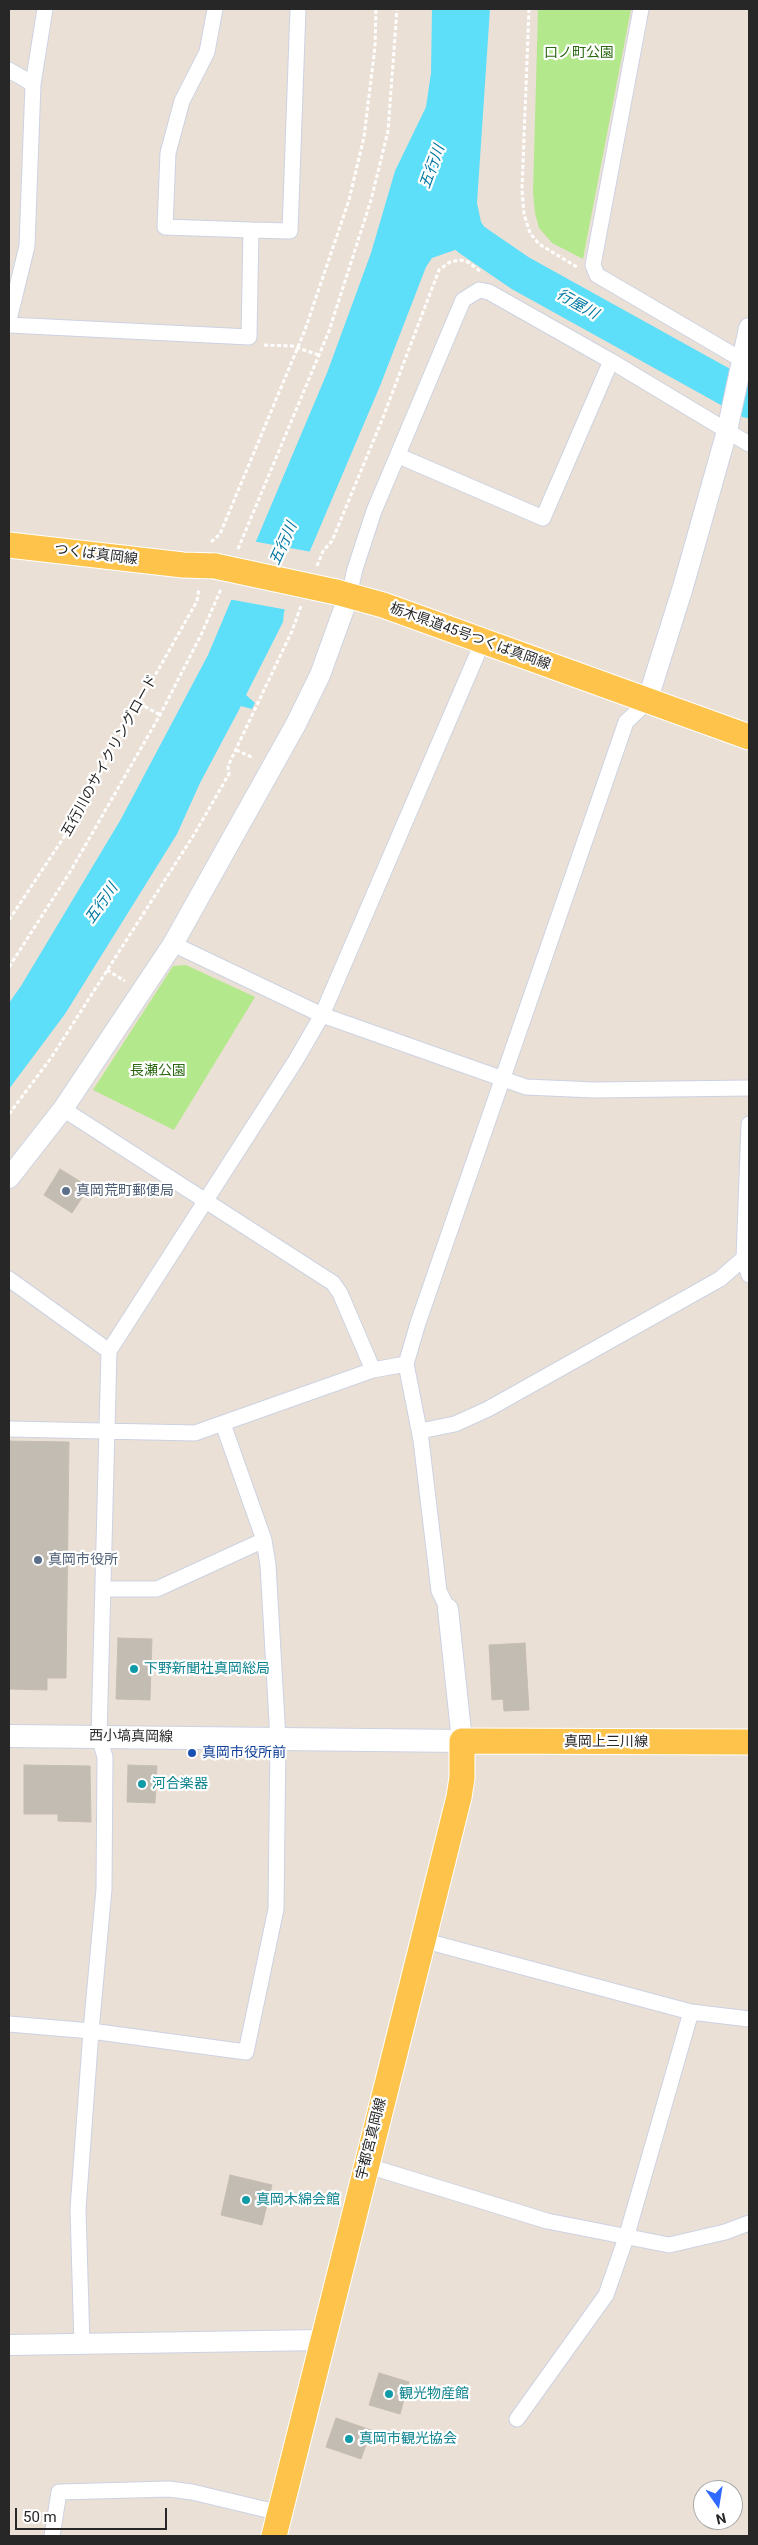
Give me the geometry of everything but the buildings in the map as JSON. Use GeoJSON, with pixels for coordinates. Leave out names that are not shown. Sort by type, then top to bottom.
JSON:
{"type":"FeatureCollection","features":[{"type":"Feature","properties":{"kind":"main road","name":"つくば真岡線"},"geometry":{"type":"LineString","coordinates":[[9,544],[183,565]]}},
{"type":"Feature","properties":{"kind":"main road","name":"栃木県道45号つくば真岡線"},"geometry":{"type":"LineString","coordinates":[[183,565],[217,567],[343,594],[483,641],[647,702],[749,737]]}},
{"type":"Feature","properties":{"kind":"main road","name":"西小塙真岡線"},"geometry":{"type":"LineString","coordinates":[[9,1736],[462,1742]]}},
{"type":"Feature","properties":{"kind":"main road","name":"真岡上三川線"},"geometry":{"type":"LineString","coordinates":[[462,1742],[749,1742]]}},
{"type":"Feature","properties":{"kind":"main road","name":"宇都宮真岡線"},"geometry":{"type":"LineString","coordinates":[[277,2525],[462,1778],[462,1742]]}},
{"type":"Feature","properties":{"kind":"street"},"geometry":{"type":"LineString","coordinates":[[9,320],[27,246],[33,84],[45,9]]}},
{"type":"Feature","properties":{"kind":"street"},"geometry":{"type":"LineString","coordinates":[[215,9],[207,52],[182,101],[168,153],[165,227],[290,231],[298,9]]}},
{"type":"Feature","properties":{"kind":"street"},"geometry":{"type":"LineString","coordinates":[[641,9],[592,265],[597,275],[745,365]]}},
{"type":"Feature","properties":{"kind":"street"},"geometry":{"type":"LineString","coordinates":[[9,70],[33,84]]}},
{"type":"Feature","properties":{"kind":"street"},"geometry":{"type":"LineString","coordinates":[[9,325],[249,337],[251,230]]}},
{"type":"Feature","properties":{"kind":"street"},"geometry":{"type":"LineString","coordinates":[[9,1178],[63,1109],[173,944],[296,724],[320,675],[343,594],[355,569],[374,511],[399,456],[463,300],[479,290],[489,292],[611,361],[729,424],[749,444]]}},
{"type":"Feature","properties":{"kind":"street"},"geometry":{"type":"LineString","coordinates":[[462,1742],[448,1609],[440,1591],[420,1431],[406,1364],[418,1323],[626,722],[647,702],[729,424],[745,365],[749,328]]}},
{"type":"Feature","properties":{"kind":"street"},"geometry":{"type":"LineString","coordinates":[[399,456],[543,518],[611,361]]}},
{"type":"Feature","properties":{"kind":"street"},"geometry":{"type":"LineString","coordinates":[[82,2345],[78,2209],[91,2030],[104,1889],[105,1757],[99,1737],[109,1351],[296,1060],[322,1015],[483,641]]}},
{"type":"Feature","properties":{"kind":"street"},"geometry":{"type":"LineString","coordinates":[[173,944],[322,1015],[526,1087],[594,1090],[749,1088]]}},
{"type":"Feature","properties":{"kind":"street"},"geometry":{"type":"LineString","coordinates":[[63,1109],[333,1283],[340,1293],[373,1370]]}},
{"type":"Feature","properties":{"kind":"street"},"geometry":{"type":"LineString","coordinates":[[749,1124],[744,1258],[749,1275]]}},
{"type":"Feature","properties":{"kind":"street"},"geometry":{"type":"LineString","coordinates":[[420,1431],[455,1424],[488,1409],[720,1279],[744,1258]]}},
{"type":"Feature","properties":{"kind":"street"},"geometry":{"type":"LineString","coordinates":[[9,1279],[109,1351]]}},
{"type":"Feature","properties":{"kind":"street"},"geometry":{"type":"LineString","coordinates":[[9,1429],[195,1433],[373,1370],[406,1364]]}},
{"type":"Feature","properties":{"kind":"street"},"geometry":{"type":"LineString","coordinates":[[9,2024],[91,2030],[246,2052],[276,1909],[278,1739],[268,1565],[264,1540],[223,1424]]}},
{"type":"Feature","properties":{"kind":"street"},"geometry":{"type":"LineString","coordinates":[[103,1589],[157,1589],[264,1540]]}},
{"type":"Feature","properties":{"kind":"street"},"geometry":{"type":"LineString","coordinates":[[422,1940],[691,2012],[749,2019]]}},
{"type":"Feature","properties":{"kind":"street"},"geometry":{"type":"LineString","coordinates":[[517,2419],[606,2295],[626,2238],[691,2012]]}},
{"type":"Feature","properties":{"kind":"street"},"geometry":{"type":"LineString","coordinates":[[366,2165],[547,2221],[669,2245],[725,2232],[749,2223]]}},
{"type":"Feature","properties":{"kind":"street"},"geometry":{"type":"LineString","coordinates":[[9,2345],[322,2340]]}},
{"type":"Feature","properties":{"kind":"street"},"geometry":{"type":"LineString","coordinates":[[52,2536],[59,2492],[169,2489],[192,2492],[277,2525]]}},
{"type":"Feature","properties":{"kind":"path"},"geometry":{"type":"LineString","coordinates":[[9,967],[70,872],[160,715],[201,635],[217,567],[220,534],[297,349],[349,200],[364,137],[375,47],[376,9]]}},
{"type":"Feature","properties":{"kind":"path"},"geometry":{"type":"LineString","coordinates":[[217,567],[329,331],[371,200],[388,131],[397,9]]}},
{"type":"Feature","properties":{"kind":"path"},"geometry":{"type":"LineString","coordinates":[[529,9],[522,189],[524,214],[530,233],[539,244],[574,266]]}},
{"type":"Feature","properties":{"kind":"path"},"geometry":{"type":"LineString","coordinates":[[316,567],[323,551],[332,541],[382,420],[439,270],[450,262],[460,260],[468,262],[477,270]]}},
{"type":"Feature","properties":{"kind":"path"},"geometry":{"type":"LineString","coordinates":[[249,337],[258,345],[292,346],[319,355]]}},
{"type":"Feature","properties":{"kind":"path","name":"五行川のサイクリングロード"},"geometry":{"type":"LineString","coordinates":[[9,920],[64,837],[196,601],[217,567]]}},
{"type":"Feature","properties":{"kind":"path"},"geometry":{"type":"LineString","coordinates":[[9,1114],[51,1058],[195,833],[229,774],[228,766],[292,631],[303,600]]}},
{"type":"Feature","properties":{"kind":"path"},"geometry":{"type":"LineString","coordinates":[[139,703],[160,715]]}},
{"type":"Feature","properties":{"kind":"path"},"geometry":{"type":"LineString","coordinates":[[236,750],[260,761]]}},
{"type":"Feature","properties":{"kind":"path"},"geometry":{"type":"LineString","coordinates":[[107,970],[130,984]]}},
{"type":"Feature","properties":{"kind":"green space","name":"口ノ町公園"},"geometry":{"type":"Polygon","coordinates":[[[538,9],[631,9],[583,259],[552,243],[539,228],[535,213],[533,192],[538,9]]]}},
{"type":"Feature","properties":{"kind":"green space","name":"長瀬公園"},"geometry":{"type":"Polygon","coordinates":[[[186,965],[255,997],[174,1130],[93,1090],[173,966],[186,965]]]}},
{"type":"Feature","properties":{"kind":"water","name":"五行川"},"geometry":{"type":"Polygon","coordinates":[[[432,9],[490,9],[477,203],[481,222],[490,235],[477,255],[469,251],[455,250],[432,258],[426,267],[380,386],[284,612],[283,622],[246,695],[255,703],[252,709],[241,706],[200,783],[177,834],[65,1014],[9,1089],[9,1003],[121,819],[208,655],[327,373],[371,253],[395,171],[426,107],[431,73],[432,9]]]}},
{"type":"Feature","properties":{"kind":"pier"},"geometry":{"type":"Polygon","coordinates":[[[252,541],[312,552],[288,610],[228,599],[252,541]]]}},
{"type":"Feature","properties":{"kind":"waterway","name":"行屋川"},"geometry":{"type":"LineString","coordinates":[[447,211],[469,238],[520,273],[749,400]]}},
{"type":"Feature","properties":{"kind":"place","name":"真岡荒町郵便局"},"geometry":{"type":"Point","coordinates":[66,1191]}},
{"type":"Feature","properties":{"kind":"place","name":"真岡市役所"},"geometry":{"type":"Point","coordinates":[38,1560]}},
{"type":"Feature","properties":{"kind":"place","name":"下野新聞社真岡総局"},"geometry":{"type":"Point","coordinates":[134,1669]}},
{"type":"Feature","properties":{"kind":"place","name":"真岡市役所前"},"geometry":{"type":"Point","coordinates":[192,1753]}},
{"type":"Feature","properties":{"kind":"place","name":"河合楽器"},"geometry":{"type":"Point","coordinates":[142,1784]}},
{"type":"Feature","properties":{"kind":"place","name":"真岡木綿会館"},"geometry":{"type":"Point","coordinates":[246,2200]}},
{"type":"Feature","properties":{"kind":"place","name":"観光物産館"},"geometry":{"type":"Point","coordinates":[389,2394]}},
{"type":"Feature","properties":{"kind":"place","name":"真岡市観光協会"},"geometry":{"type":"Point","coordinates":[349,2439]}}]}
